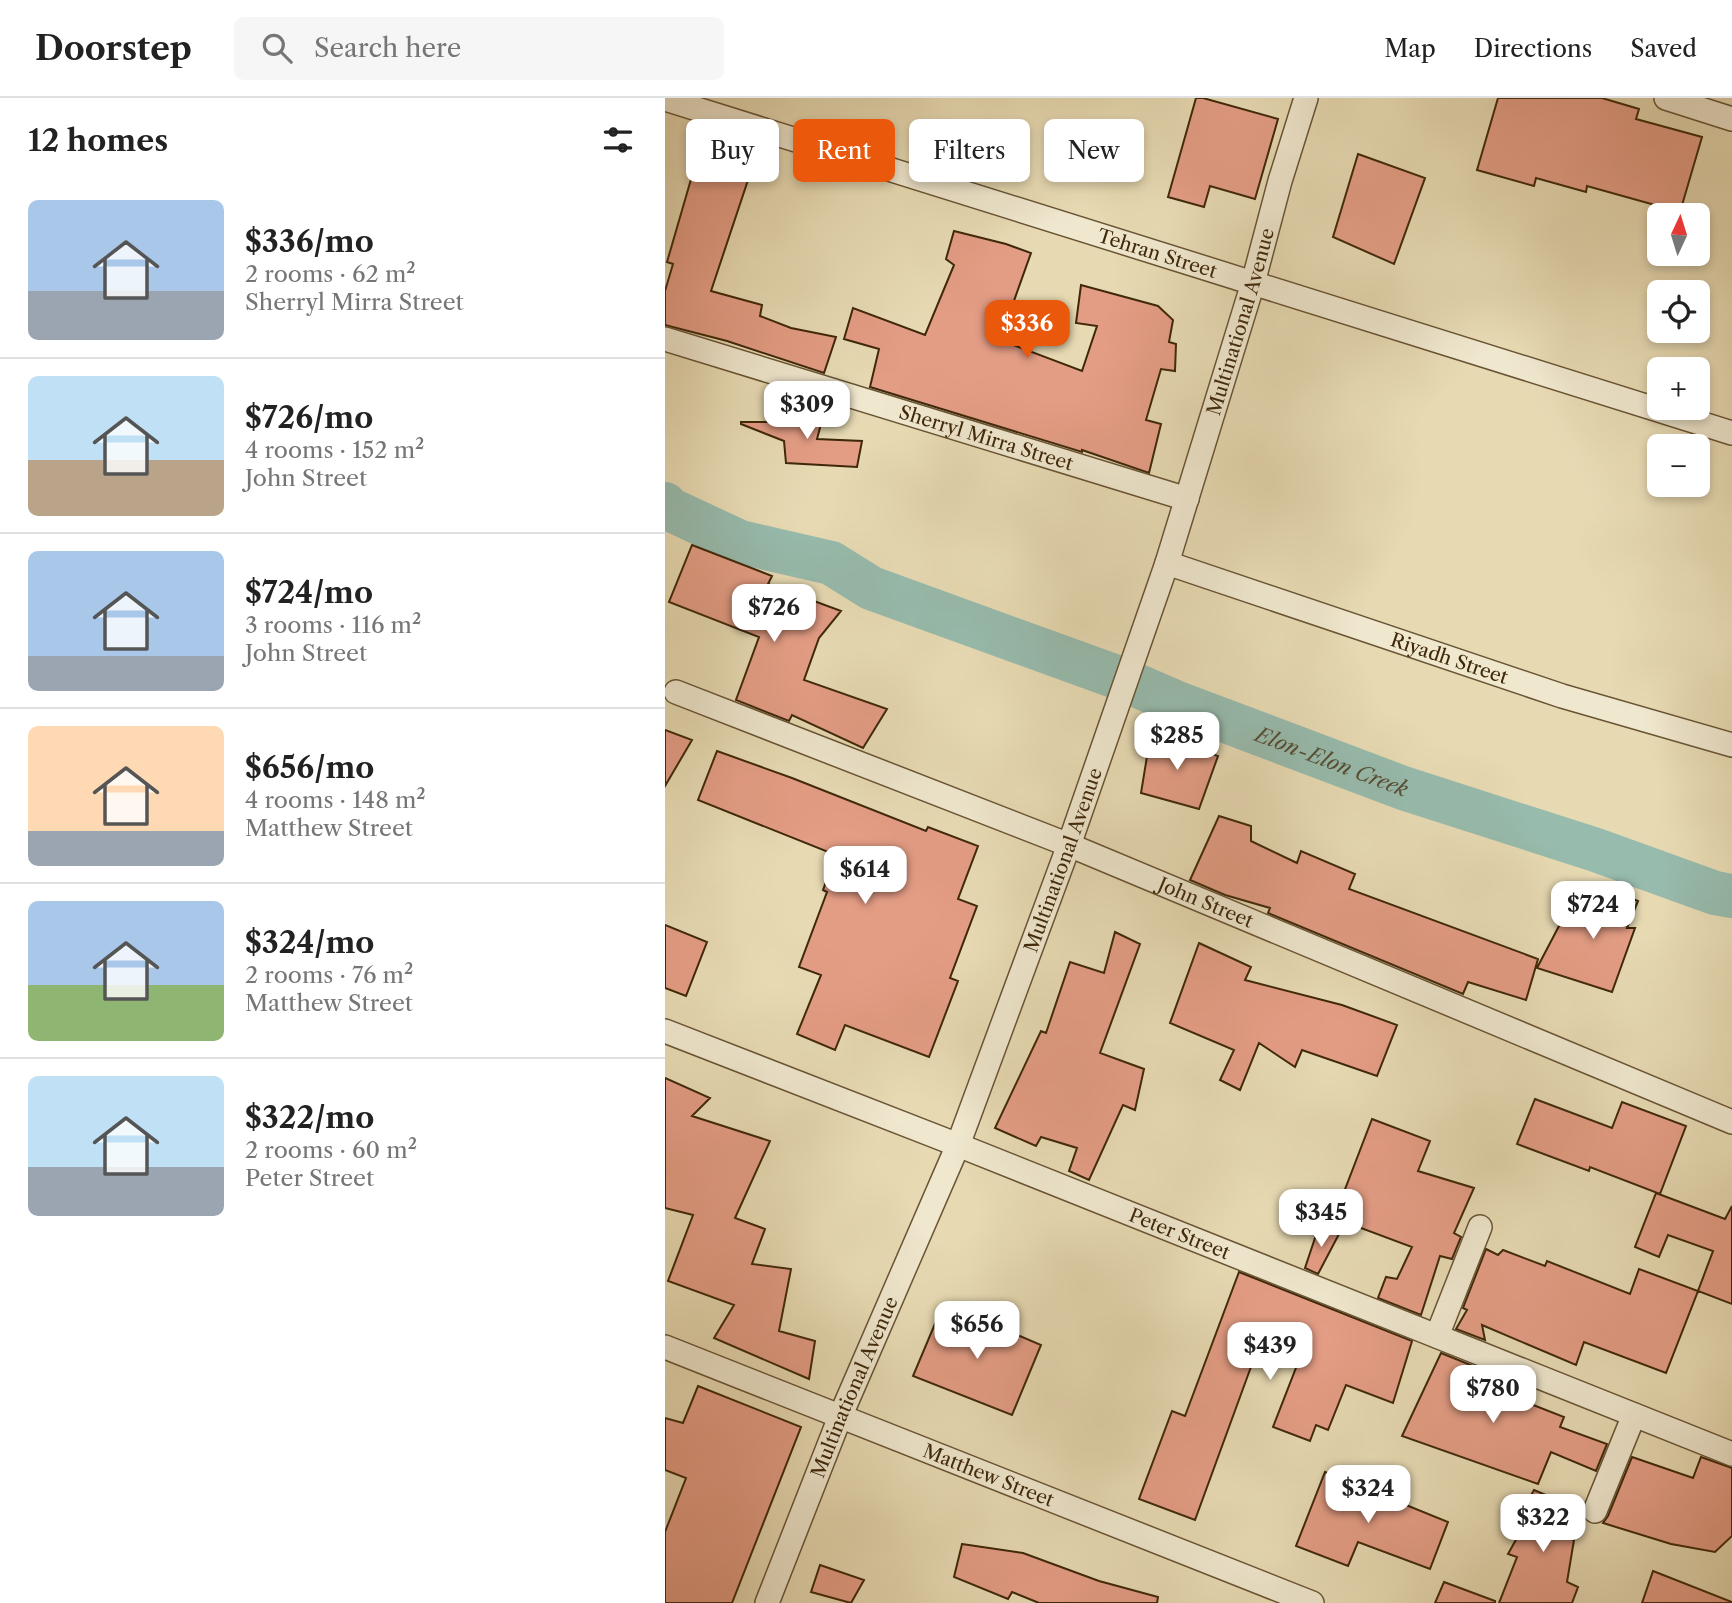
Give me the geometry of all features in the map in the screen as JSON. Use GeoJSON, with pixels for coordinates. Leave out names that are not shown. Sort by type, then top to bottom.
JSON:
{"type":"FeatureCollection","features":[{"type":"Feature","properties":{"kind":"street","name":"Multinational Avenue"},"geometry":{"type":"LineString","coordinates":[[768,1603],[840,1417],[958,1144],[1069,845],[1167,563],[1253,283],[1280,181],[1306,98]]}},
{"type":"Feature","properties":{"kind":"street"},"geometry":{"type":"LineString","coordinates":[[1666,98],[1732,118]]}},
{"type":"Feature","properties":{"kind":"street","name":"Tehran Street"},"geometry":{"type":"LineString","coordinates":[[665,99],[1732,433]]}},
{"type":"Feature","properties":{"kind":"street","name":"Sherryl Mirra Street"},"geometry":{"type":"LineString","coordinates":[[665,339],[1187,499]]}},
{"type":"Feature","properties":{"kind":"street","name":"Riyadh Street"},"geometry":{"type":"LineString","coordinates":[[1167,563],[1563,696],[1732,745]]}},
{"type":"Feature","properties":{"kind":"street","name":"John Street"},"geometry":{"type":"LineString","coordinates":[[676,692],[1069,845],[1732,1122]]}},
{"type":"Feature","properties":{"kind":"street","name":"Peter Street"},"geometry":{"type":"LineString","coordinates":[[665,1031],[958,1144],[1732,1454]]}},
{"type":"Feature","properties":{"kind":"street"},"geometry":{"type":"LineString","coordinates":[[1437,1336],[1480,1227]]}},
{"type":"Feature","properties":{"kind":"street","name":"Matthew Street"},"geometry":{"type":"LineString","coordinates":[[665,1347],[1312,1603]]}},
{"type":"Feature","properties":{"kind":"street"},"geometry":{"type":"LineString","coordinates":[[1595,1511],[1634,1415]]}},
{"type":"Feature","properties":{"kind":"building"},"geometry":{"type":"Polygon","coordinates":[[[1196,98],[1278,119],[1255,199],[1210,186],[1204,207],[1168,197],[1196,98]]]}},
{"type":"Feature","properties":{"kind":"building"},"geometry":{"type":"Polygon","coordinates":[[[1498,98],[1602,98],[1639,109],[1636,119],[1702,137],[1683,203],[1648,203],[1587,186],[1586,192],[1536,178],[1534,186],[1477,170],[1498,98]]]}},
{"type":"Feature","properties":{"kind":"building"},"geometry":{"type":"Polygon","coordinates":[[[1358,154],[1425,178],[1394,264],[1333,237],[1358,154]]]}},
{"type":"Feature","properties":{"kind":"building"},"geometry":{"type":"Polygon","coordinates":[[[690,182],[747,182],[711,291],[762,305],[760,316],[791,328],[836,337],[824,373],[727,341],[665,325],[665,291],[673,264],[667,262],[690,182]]]}},
{"type":"Feature","properties":{"kind":"building"},"geometry":{"type":"Polygon","coordinates":[[[954,231],[1031,253],[1000,340],[1082,371],[1097,326],[1076,323],[1081,285],[1158,306],[1173,320],[1169,342],[1176,344],[1175,371],[1161,369],[1146,420],[1161,424],[1149,473],[1082,450],[870,387],[879,349],[844,339],[853,308],[925,335],[954,265],[946,259],[954,231]]]}},
{"type":"Feature","properties":{"kind":"building"},"geometry":{"type":"Polygon","coordinates":[[[769,407],[800,416],[797,423],[821,424],[817,439],[862,441],[857,467],[786,463],[784,441],[741,424],[767,422],[769,407]]]}},
{"type":"Feature","properties":{"kind":"building"},"geometry":{"type":"Polygon","coordinates":[[[692,545],[772,576],[768,584],[841,611],[819,638],[804,680],[887,709],[863,748],[792,715],[789,721],[736,700],[759,637],[669,602],[692,545]]]}},
{"type":"Feature","properties":{"kind":"building"},"geometry":{"type":"Polygon","coordinates":[[[665,730],[692,740],[665,786],[665,730]]]}},
{"type":"Feature","properties":{"kind":"building"},"geometry":{"type":"Polygon","coordinates":[[[1151,732],[1218,756],[1199,809],[1141,793],[1151,732]]]}},
{"type":"Feature","properties":{"kind":"building"},"geometry":{"type":"Polygon","coordinates":[[[717,751],[926,831],[928,827],[978,846],[958,899],[977,906],[950,978],[958,981],[929,1057],[845,1025],[835,1050],[797,1034],[821,975],[799,967],[827,892],[823,890],[836,855],[698,800],[717,751]]]}},
{"type":"Feature","properties":{"kind":"building"},"geometry":{"type":"Polygon","coordinates":[[[1219,816],[1251,826],[1251,841],[1297,863],[1301,851],[1355,874],[1349,889],[1538,959],[1526,1000],[1468,982],[1463,994],[1268,913],[1270,908],[1225,895],[1190,880],[1219,816]]]}},
{"type":"Feature","properties":{"kind":"building"},"geometry":{"type":"Polygon","coordinates":[[[1602,886],[1638,901],[1627,928],[1635,928],[1612,992],[1537,968],[1570,905],[1592,911],[1602,886]]]}},
{"type":"Feature","properties":{"kind":"building"},"geometry":{"type":"Polygon","coordinates":[[[665,925],[707,942],[686,996],[665,988],[665,925]]]}},
{"type":"Feature","properties":{"kind":"building"},"geometry":{"type":"Polygon","coordinates":[[[1115,932],[1140,944],[1100,1053],[1144,1069],[1135,1110],[1123,1105],[1089,1180],[1069,1171],[1077,1148],[1041,1137],[1036,1146],[995,1128],[1041,1031],[1046,1033],[1070,962],[1104,973],[1115,932]]]}},
{"type":"Feature","properties":{"kind":"building"},"geometry":{"type":"Polygon","coordinates":[[[1199,943],[1251,967],[1245,980],[1342,1005],[1397,1025],[1377,1076],[1302,1050],[1295,1067],[1259,1043],[1240,1090],[1220,1080],[1234,1050],[1170,1023],[1199,943]]]}},
{"type":"Feature","properties":{"kind":"building"},"geometry":{"type":"Polygon","coordinates":[[[665,1078],[710,1098],[692,1116],[770,1141],[735,1218],[765,1229],[752,1264],[791,1269],[779,1331],[815,1341],[809,1379],[714,1338],[734,1305],[668,1281],[693,1215],[665,1208],[665,1078]]]}},
{"type":"Feature","properties":{"kind":"building"},"geometry":{"type":"Polygon","coordinates":[[[1535,1099],[1612,1128],[1622,1102],[1686,1126],[1660,1194],[1590,1167],[1589,1171],[1517,1144],[1535,1099]]]}},
{"type":"Feature","properties":{"kind":"building"},"geometry":{"type":"Polygon","coordinates":[[[1372,1119],[1430,1141],[1418,1171],[1474,1188],[1454,1233],[1461,1237],[1452,1259],[1440,1256],[1421,1315],[1378,1298],[1386,1277],[1397,1279],[1412,1247],[1334,1218],[1372,1119]]]}},
{"type":"Feature","properties":{"kind":"building"},"geometry":{"type":"Polygon","coordinates":[[[1656,1193],[1725,1219],[1732,1206],[1732,1304],[1698,1291],[1713,1251],[1668,1235],[1659,1257],[1635,1247],[1656,1193]]]}},
{"type":"Feature","properties":{"kind":"building"},"geometry":{"type":"Polygon","coordinates":[[[1319,1226],[1339,1234],[1318,1274],[1305,1268],[1319,1226]]]}},
{"type":"Feature","properties":{"kind":"building"},"geometry":{"type":"Polygon","coordinates":[[[1486,1249],[1498,1255],[1503,1250],[1545,1266],[1547,1261],[1630,1294],[1639,1269],[1698,1291],[1666,1373],[1584,1342],[1576,1365],[1482,1325],[1485,1340],[1456,1329],[1467,1310],[1463,1308],[1486,1249]]]}},
{"type":"Feature","properties":{"kind":"building"},"geometry":{"type":"Polygon","coordinates":[[[1239,1272],[1412,1341],[1393,1403],[1346,1385],[1328,1430],[1316,1425],[1310,1441],[1273,1427],[1299,1360],[1259,1345],[1195,1520],[1139,1499],[1172,1411],[1185,1416],[1239,1272]]]}},
{"type":"Feature","properties":{"kind":"building"},"geometry":{"type":"Polygon","coordinates":[[[942,1307],[1041,1345],[1012,1415],[913,1376],[942,1307]]]}},
{"type":"Feature","properties":{"kind":"building"},"geometry":{"type":"Polygon","coordinates":[[[1441,1353],[1493,1374],[1490,1388],[1564,1417],[1560,1427],[1607,1444],[1596,1471],[1551,1452],[1538,1484],[1402,1436],[1441,1353]]]}},
{"type":"Feature","properties":{"kind":"building"},"geometry":{"type":"Polygon","coordinates":[[[698,1386],[801,1427],[732,1603],[665,1603],[665,1532],[686,1478],[665,1470],[665,1418],[683,1423],[698,1386]]]}},
{"type":"Feature","properties":{"kind":"building"},"geometry":{"type":"Polygon","coordinates":[[[1632,1457],[1693,1478],[1701,1457],[1732,1468],[1732,1536],[1715,1552],[1671,1544],[1603,1523],[1632,1457]]]}},
{"type":"Feature","properties":{"kind":"building"},"geometry":{"type":"Polygon","coordinates":[[[1325,1472],[1448,1522],[1430,1569],[1358,1542],[1348,1566],[1296,1546],[1325,1472]]]}},
{"type":"Feature","properties":{"kind":"building"},"geometry":{"type":"Polygon","coordinates":[[[1534,1490],[1579,1509],[1576,1529],[1570,1528],[1568,1538],[1574,1540],[1567,1582],[1578,1587],[1572,1603],[1499,1603],[1517,1557],[1508,1554],[1527,1520],[1519,1517],[1534,1490]]]}},
{"type":"Feature","properties":{"kind":"building"},"geometry":{"type":"Polygon","coordinates":[[[962,1544],[1023,1553],[1099,1581],[1158,1597],[1157,1603],[1039,1603],[1012,1592],[1008,1599],[954,1577],[962,1544]]]}},
{"type":"Feature","properties":{"kind":"building"},"geometry":{"type":"Polygon","coordinates":[[[820,1565],[864,1580],[851,1603],[811,1592],[820,1565]]]}},
{"type":"Feature","properties":{"kind":"building"},"geometry":{"type":"Polygon","coordinates":[[[1653,1571],[1732,1602],[1732,1603],[1642,1603],[1653,1571]]]}},
{"type":"Feature","properties":{"kind":"building"},"geometry":{"type":"Polygon","coordinates":[[[1444,1582],[1495,1601],[1495,1603],[1435,1603],[1444,1582]]]}},
{"type":"Feature","properties":{"kind":"waterway","name":"Elon-Elon Creek"},"geometry":{"type":"LineString","coordinates":[[665,504],[667,508],[740,542],[831,563],[871,588],[1122,679],[1175,702],[1403,788],[1596,850],[1715,893],[1732,896]]}}]}
